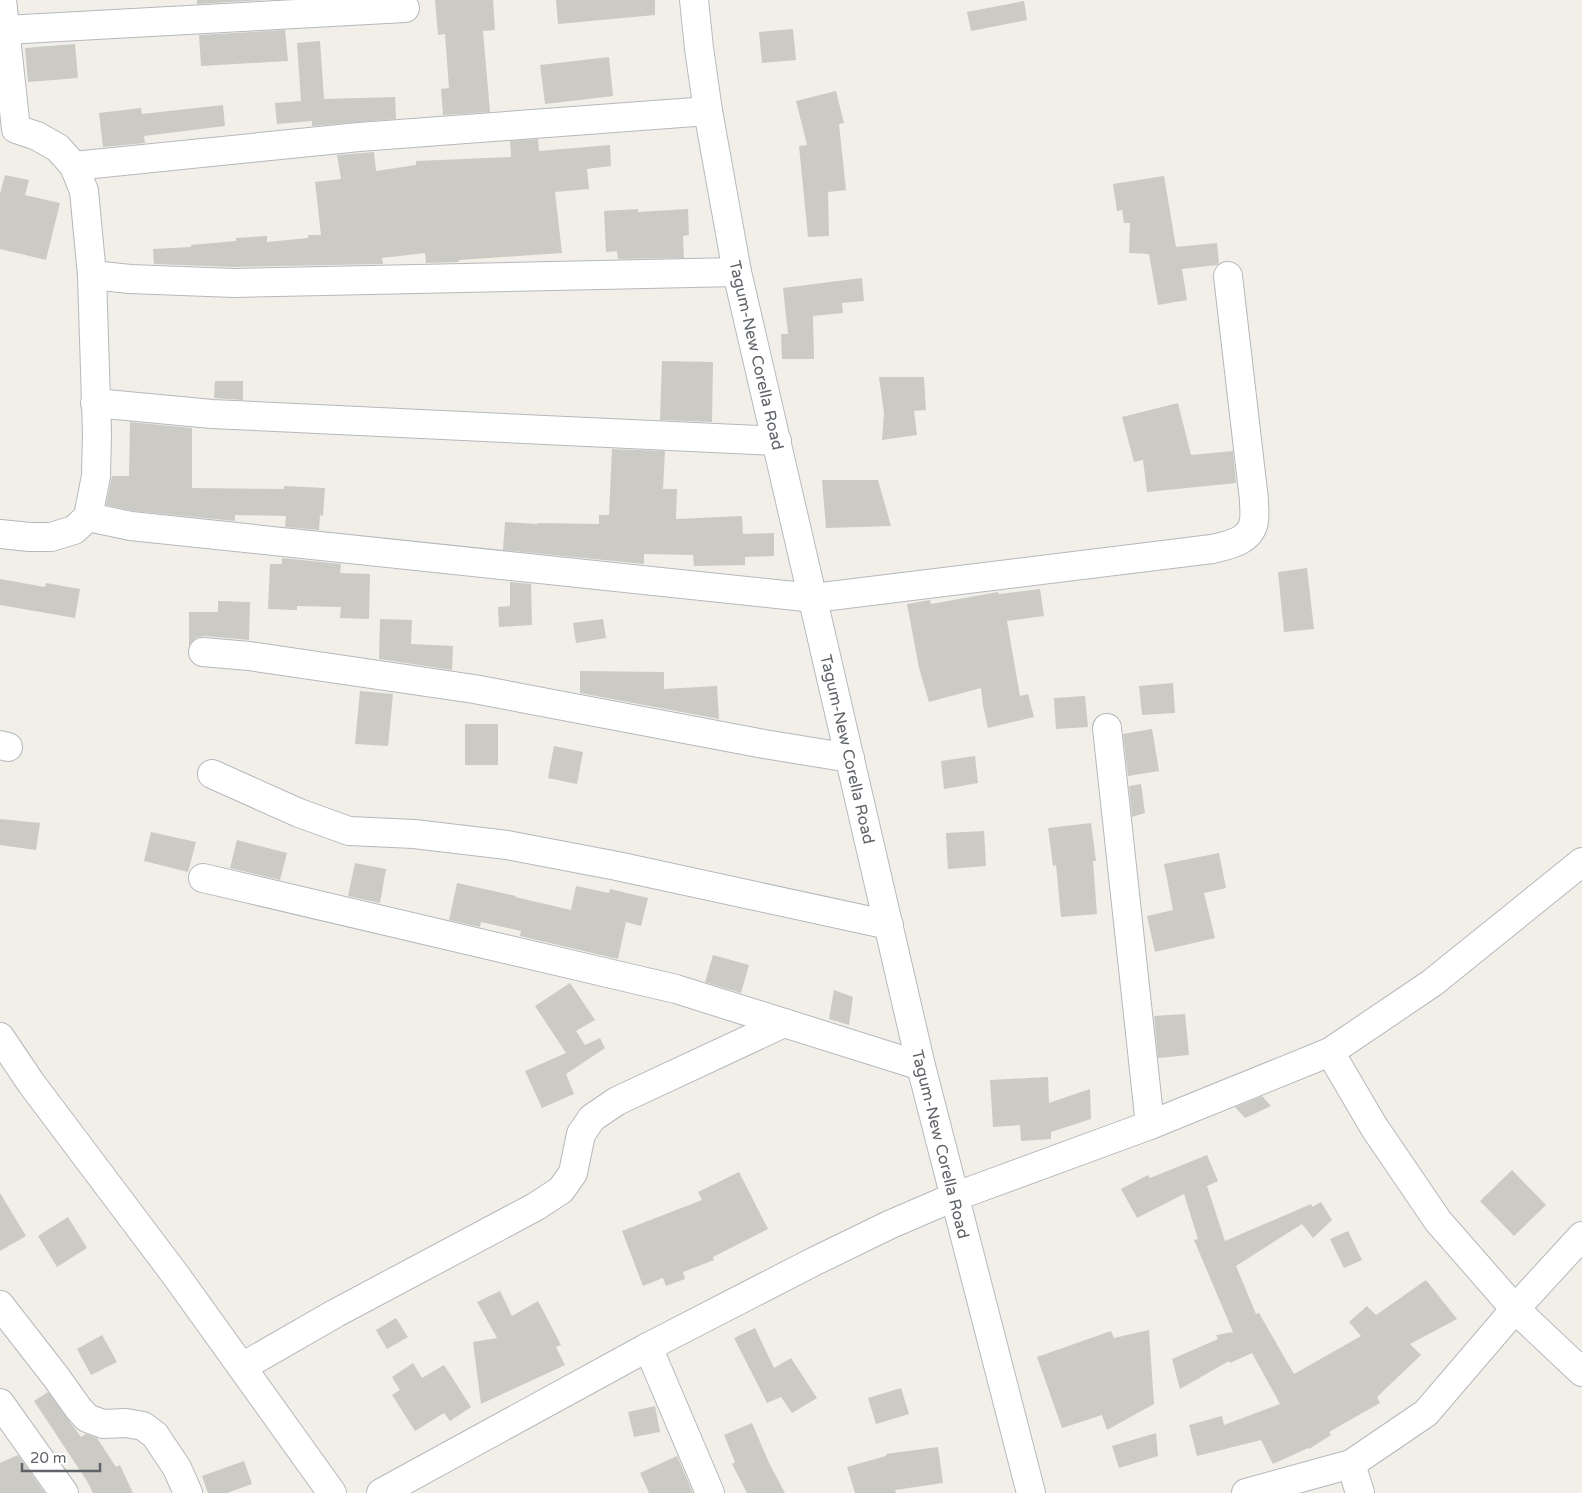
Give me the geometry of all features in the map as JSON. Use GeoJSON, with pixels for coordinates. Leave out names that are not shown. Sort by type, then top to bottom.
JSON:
{"type":"FeatureCollection","features":[{"type":"Feature","properties":{"kind":"street"},"geometry":{"type":"LineString","coordinates":[[0,534],[51,537],[74,530],[88,517],[96,476],[97,433],[92,275],[84,192],[74,166],[58,148],[36,136],[8,127],[5,30],[2,0]]}},
{"type":"Feature","properties":{"kind":"street","name":"Tagum-New Corella Road"},"geometry":{"type":"LineString","coordinates":[[694,0],[708,111],[737,272],[921,1066],[1031,1493]]}},
{"type":"Feature","properties":{"kind":"street"},"geometry":{"type":"LineString","coordinates":[[5,30],[404,8]]}},
{"type":"Feature","properties":{"kind":"street"},"geometry":{"type":"LineString","coordinates":[[74,166],[359,137],[708,111]]}},
{"type":"Feature","properties":{"kind":"street"},"geometry":{"type":"LineString","coordinates":[[92,275],[130,279],[234,283],[737,272]]}},
{"type":"Feature","properties":{"kind":"street"},"geometry":{"type":"LineString","coordinates":[[88,517],[131,526],[814,598],[1212,549],[1236,543],[1249,534],[1254,522],[1254,500],[1228,276]]}},
{"type":"Feature","properties":{"kind":"street"},"geometry":{"type":"LineString","coordinates":[[96,403],[212,414],[777,441]]}},
{"type":"Feature","properties":{"kind":"street"},"geometry":{"type":"LineString","coordinates":[[203,652],[249,656],[474,689],[754,743],[850,758]]}},
{"type":"Feature","properties":{"kind":"street"},"geometry":{"type":"LineString","coordinates":[[1107,728],[1150,1125]]}},
{"type":"Feature","properties":{"kind":"street"},"geometry":{"type":"LineString","coordinates":[[212,774],[300,813],[349,831],[414,834],[507,845],[617,866],[889,925]]}},
{"type":"Feature","properties":{"kind":"street"},"geometry":{"type":"LineString","coordinates":[[381,1493],[648,1347],[889,1225],[954,1197],[1150,1125],[1330,1052],[1432,983],[1582,862]]}},
{"type":"Feature","properties":{"kind":"street"},"geometry":{"type":"LineString","coordinates":[[203,878],[676,988],[921,1066]]}},
{"type":"Feature","properties":{"kind":"street"},"geometry":{"type":"LineString","coordinates":[[242,1367],[336,1313],[535,1207],[561,1190],[573,1173],[581,1134],[592,1118],[617,1101],[784,1023]]}},
{"type":"Feature","properties":{"kind":"street"},"geometry":{"type":"LineString","coordinates":[[0,1037],[32,1083],[177,1277],[332,1493]]}},
{"type":"Feature","properties":{"kind":"street"},"geometry":{"type":"LineString","coordinates":[[1330,1052],[1374,1127],[1438,1221],[1515,1309],[1582,1372]]}},
{"type":"Feature","properties":{"kind":"street"},"geometry":{"type":"LineString","coordinates":[[1246,1493],[1351,1464],[1426,1413],[1515,1309],[1582,1236]]}},
{"type":"Feature","properties":{"kind":"street"},"geometry":{"type":"LineString","coordinates":[[0,1305],[87,1418],[103,1424],[126,1423],[142,1426],[149,1430],[155,1435],[177,1468],[188,1493]]}},
{"type":"Feature","properties":{"kind":"street"},"geometry":{"type":"LineString","coordinates":[[648,1347],[710,1493]]}},
{"type":"Feature","properties":{"kind":"street"},"geometry":{"type":"LineString","coordinates":[[0,1403],[64,1493]]}},
{"type":"Feature","properties":{"kind":"street"},"geometry":{"type":"LineString","coordinates":[[1351,1464],[1360,1493]]}},
{"type":"Feature","properties":{"kind":"building"},"geometry":{"type":"Polygon","coordinates":[[[197,0],[266,0],[197,4],[197,0]]]}},
{"type":"Feature","properties":{"kind":"building"},"geometry":{"type":"Polygon","coordinates":[[[435,0],[493,0],[495,30],[483,31],[490,112],[443,115],[441,89],[449,88],[445,34],[438,35],[435,0]]]}},
{"type":"Feature","properties":{"kind":"building"},"geometry":{"type":"Polygon","coordinates":[[[556,0],[655,0],[655,15],[558,24],[556,0]]]}},
{"type":"Feature","properties":{"kind":"building"},"geometry":{"type":"Polygon","coordinates":[[[1024,1],[1027,20],[971,31],[967,12],[1024,1]]]}},
{"type":"Feature","properties":{"kind":"building"},"geometry":{"type":"Polygon","coordinates":[[[793,29],[796,60],[762,63],[759,32],[793,29]]]}},
{"type":"Feature","properties":{"kind":"building"},"geometry":{"type":"Polygon","coordinates":[[[285,30],[288,61],[201,66],[199,35],[285,30]]]}},
{"type":"Feature","properties":{"kind":"building"},"geometry":{"type":"Polygon","coordinates":[[[320,41],[324,99],[395,97],[396,119],[312,126],[312,121],[277,124],[275,103],[301,101],[297,43],[320,41]]]}},
{"type":"Feature","properties":{"kind":"building"},"geometry":{"type":"Polygon","coordinates":[[[75,44],[78,78],[28,82],[25,48],[75,44]]]}},
{"type":"Feature","properties":{"kind":"building"},"geometry":{"type":"Polygon","coordinates":[[[609,57],[613,96],[545,104],[540,65],[609,57]]]}},
{"type":"Feature","properties":{"kind":"building"},"geometry":{"type":"Polygon","coordinates":[[[836,91],[844,123],[839,124],[846,190],[828,192],[829,236],[808,237],[799,146],[807,145],[796,101],[836,91]]]}},
{"type":"Feature","properties":{"kind":"building"},"geometry":{"type":"Polygon","coordinates":[[[223,105],[225,126],[144,136],[145,143],[103,147],[99,113],[141,108],[142,114],[223,105]]]}},
{"type":"Feature","properties":{"kind":"building"},"geometry":{"type":"Polygon","coordinates":[[[538,139],[539,151],[610,145],[611,166],[587,169],[589,189],[555,192],[562,253],[426,263],[425,253],[382,258],[383,264],[234,267],[154,264],[153,249],[191,247],[191,245],[236,241],[236,238],[267,236],[267,242],[308,238],[308,235],[321,235],[315,182],[341,179],[337,155],[374,152],[376,171],[416,165],[416,161],[511,157],[510,141],[538,139]]]}},
{"type":"Feature","properties":{"kind":"building"},"geometry":{"type":"Polygon","coordinates":[[[5,175],[29,180],[25,195],[60,203],[46,260],[0,249],[0,194],[5,175]]]}},
{"type":"Feature","properties":{"kind":"building"},"geometry":{"type":"Polygon","coordinates":[[[1164,176],[1176,247],[1217,243],[1219,263],[1217,265],[1182,269],[1187,300],[1158,305],[1149,254],[1129,253],[1130,223],[1124,223],[1122,210],[1117,211],[1113,184],[1164,176]]]}},
{"type":"Feature","properties":{"kind":"building"},"geometry":{"type":"Polygon","coordinates":[[[638,209],[638,212],[688,209],[689,235],[683,236],[684,258],[618,259],[617,251],[606,252],[604,211],[638,209]]]}},
{"type":"Feature","properties":{"kind":"building"},"geometry":{"type":"Polygon","coordinates":[[[862,278],[864,301],[842,303],[843,313],[813,316],[814,359],[782,359],[781,334],[788,334],[783,288],[862,278]]]}},
{"type":"Feature","properties":{"kind":"building"},"geometry":{"type":"Polygon","coordinates":[[[662,361],[713,362],[712,422],[660,420],[662,361]]]}},
{"type":"Feature","properties":{"kind":"building"},"geometry":{"type":"Polygon","coordinates":[[[879,377],[924,377],[926,410],[914,411],[917,435],[882,440],[884,413],[879,377]]]}},
{"type":"Feature","properties":{"kind":"building"},"geometry":{"type":"Polygon","coordinates":[[[215,381],[243,381],[243,400],[214,398],[215,381]]]}},
{"type":"Feature","properties":{"kind":"building"},"geometry":{"type":"Polygon","coordinates":[[[1178,403],[1191,455],[1233,451],[1236,483],[1147,492],[1143,460],[1134,462],[1122,417],[1178,403]]]}},
{"type":"Feature","properties":{"kind":"building"},"geometry":{"type":"Polygon","coordinates":[[[130,422],[192,428],[192,488],[284,489],[284,486],[325,488],[323,516],[320,515],[319,530],[285,527],[286,516],[235,515],[235,521],[133,511],[106,505],[112,476],[129,476],[130,422]]]}},
{"type":"Feature","properties":{"kind":"building"},"geometry":{"type":"Polygon","coordinates":[[[612,449],[665,451],[663,489],[677,489],[676,519],[742,516],[743,534],[774,533],[774,556],[745,557],[745,565],[694,566],[693,555],[644,554],[644,564],[503,550],[505,522],[599,524],[599,515],[609,515],[612,449]]]}},
{"type":"Feature","properties":{"kind":"building"},"geometry":{"type":"Polygon","coordinates":[[[822,480],[878,480],[891,526],[826,528],[822,480]]]}},
{"type":"Feature","properties":{"kind":"building"},"geometry":{"type":"Polygon","coordinates":[[[282,558],[341,564],[340,573],[370,574],[369,619],[340,618],[341,607],[297,606],[297,610],[268,609],[270,564],[282,564],[282,558]]]}},
{"type":"Feature","properties":{"kind":"building"},"geometry":{"type":"Polygon","coordinates":[[[1307,568],[1314,629],[1284,632],[1278,572],[1307,568]]]}},
{"type":"Feature","properties":{"kind":"building"},"geometry":{"type":"Polygon","coordinates":[[[0,579],[45,587],[46,583],[80,589],[75,618],[0,605],[0,579]]]}},
{"type":"Feature","properties":{"kind":"building"},"geometry":{"type":"Polygon","coordinates":[[[510,582],[531,584],[532,625],[499,627],[498,607],[510,606],[510,582]]]}},
{"type":"Feature","properties":{"kind":"building"},"geometry":{"type":"Polygon","coordinates":[[[1040,589],[1044,616],[1007,621],[1020,696],[1028,694],[1034,717],[988,728],[981,688],[929,702],[919,668],[907,604],[930,600],[931,604],[998,592],[999,594],[1040,589]]]}},
{"type":"Feature","properties":{"kind":"building"},"geometry":{"type":"Polygon","coordinates":[[[218,601],[250,602],[249,640],[204,636],[196,638],[189,646],[189,612],[218,612],[218,601]]]}},
{"type":"Feature","properties":{"kind":"building"},"geometry":{"type":"Polygon","coordinates":[[[380,619],[412,620],[411,644],[453,646],[452,670],[379,659],[380,619]]]}},
{"type":"Feature","properties":{"kind":"building"},"geometry":{"type":"Polygon","coordinates":[[[603,619],[606,638],[576,643],[573,623],[603,619]]]}},
{"type":"Feature","properties":{"kind":"building"},"geometry":{"type":"Polygon","coordinates":[[[580,671],[664,672],[664,689],[717,686],[719,719],[580,693],[580,671]]]}},
{"type":"Feature","properties":{"kind":"building"},"geometry":{"type":"Polygon","coordinates":[[[1173,683],[1175,713],[1142,715],[1139,686],[1173,683]]]}},
{"type":"Feature","properties":{"kind":"building"},"geometry":{"type":"Polygon","coordinates":[[[360,691],[393,694],[388,746],[355,744],[360,691]]]}},
{"type":"Feature","properties":{"kind":"building"},"geometry":{"type":"Polygon","coordinates":[[[1085,696],[1088,727],[1056,729],[1054,698],[1085,696]]]}},
{"type":"Feature","properties":{"kind":"building"},"geometry":{"type":"Polygon","coordinates":[[[465,724],[498,724],[498,765],[465,765],[465,724]]]}},
{"type":"Feature","properties":{"kind":"building"},"geometry":{"type":"Polygon","coordinates":[[[1152,729],[1159,771],[1128,776],[1123,734],[1152,729]]]}},
{"type":"Feature","properties":{"kind":"building"},"geometry":{"type":"Polygon","coordinates":[[[554,746],[583,752],[577,784],[548,778],[554,746]]]}},
{"type":"Feature","properties":{"kind":"building"},"geometry":{"type":"Polygon","coordinates":[[[975,756],[978,783],[944,789],[941,761],[975,756]]]}},
{"type":"Feature","properties":{"kind":"building"},"geometry":{"type":"Polygon","coordinates":[[[1141,784],[1145,813],[1132,817],[1129,786],[1141,784]]]}},
{"type":"Feature","properties":{"kind":"building"},"geometry":{"type":"Polygon","coordinates":[[[0,819],[40,823],[36,850],[0,845],[0,819]]]}},
{"type":"Feature","properties":{"kind":"building"},"geometry":{"type":"Polygon","coordinates":[[[1091,823],[1096,861],[1093,861],[1097,914],[1061,917],[1056,865],[1053,866],[1048,828],[1091,823]]]}},
{"type":"Feature","properties":{"kind":"building"},"geometry":{"type":"Polygon","coordinates":[[[984,831],[986,866],[948,869],[946,833],[984,831]]]}},
{"type":"Feature","properties":{"kind":"building"},"geometry":{"type":"Polygon","coordinates":[[[151,832],[196,842],[188,872],[144,861],[151,832]]]}},
{"type":"Feature","properties":{"kind":"building"},"geometry":{"type":"Polygon","coordinates":[[[237,840],[287,853],[280,880],[230,868],[237,840]]]}},
{"type":"Feature","properties":{"kind":"building"},"geometry":{"type":"Polygon","coordinates":[[[1219,853],[1226,888],[1204,893],[1215,938],[1155,952],[1147,916],[1173,910],[1164,864],[1219,853]]]}},
{"type":"Feature","properties":{"kind":"building"},"geometry":{"type":"Polygon","coordinates":[[[355,863],[386,869],[380,903],[348,896],[355,863]]]}},
{"type":"Feature","properties":{"kind":"building"},"geometry":{"type":"Polygon","coordinates":[[[457,883],[571,910],[576,886],[609,893],[610,889],[648,898],[641,926],[626,922],[618,959],[520,936],[521,931],[481,922],[480,927],[449,920],[457,883]]]}},
{"type":"Feature","properties":{"kind":"building"},"geometry":{"type":"Polygon","coordinates":[[[713,955],[749,965],[741,993],[705,982],[713,955]]]}},
{"type":"Feature","properties":{"kind":"building"},"geometry":{"type":"Polygon","coordinates":[[[570,983],[595,1020],[576,1031],[585,1045],[600,1038],[605,1048],[566,1074],[574,1094],[542,1108],[525,1071],[566,1053],[535,1006],[570,983]]]}},
{"type":"Feature","properties":{"kind":"building"},"geometry":{"type":"Polygon","coordinates":[[[834,990],[853,997],[849,1025],[829,1019],[834,990]]]}},
{"type":"Feature","properties":{"kind":"building"},"geometry":{"type":"Polygon","coordinates":[[[1185,1014],[1189,1055],[1158,1058],[1154,1016],[1185,1014]]]}},
{"type":"Feature","properties":{"kind":"building"},"geometry":{"type":"Polygon","coordinates":[[[1048,1077],[1049,1103],[1090,1089],[1091,1119],[1051,1132],[1051,1139],[1021,1141],[1020,1125],[993,1127],[990,1080],[1048,1077]]]}},
{"type":"Feature","properties":{"kind":"building"},"geometry":{"type":"Polygon","coordinates":[[[1262,1096],[1271,1106],[1245,1118],[1235,1107],[1262,1096]]]}},
{"type":"Feature","properties":{"kind":"building"},"geometry":{"type":"Polygon","coordinates":[[[1207,1155],[1218,1181],[1207,1186],[1225,1241],[1311,1204],[1312,1207],[1321,1202],[1332,1220],[1313,1238],[1302,1224],[1236,1266],[1256,1314],[1259,1313],[1294,1374],[1361,1336],[1349,1322],[1367,1306],[1376,1315],[1426,1280],[1457,1319],[1410,1344],[1421,1355],[1377,1397],[1380,1403],[1329,1432],[1331,1435],[1309,1449],[1273,1464],[1261,1440],[1197,1456],[1189,1425],[1222,1416],[1224,1425],[1280,1404],[1252,1353],[1230,1363],[1229,1361],[1180,1389],[1172,1359],[1218,1339],[1216,1335],[1233,1332],[1194,1240],[1198,1239],[1184,1194],[1137,1218],[1121,1189],[1148,1175],[1150,1178],[1207,1155]]]}},
{"type":"Feature","properties":{"kind":"building"},"geometry":{"type":"Polygon","coordinates":[[[1512,1170],[1546,1205],[1514,1236],[1480,1201],[1512,1170]]]}},
{"type":"Feature","properties":{"kind":"building"},"geometry":{"type":"Polygon","coordinates":[[[739,1172],[768,1229],[713,1257],[714,1260],[683,1272],[685,1279],[666,1286],[663,1278],[643,1286],[622,1231],[702,1200],[698,1192],[739,1172]]]}},
{"type":"Feature","properties":{"kind":"building"},"geometry":{"type":"Polygon","coordinates":[[[0,1193],[26,1236],[0,1251],[0,1193]]]}},
{"type":"Feature","properties":{"kind":"building"},"geometry":{"type":"Polygon","coordinates":[[[68,1217],[87,1248],[57,1267],[38,1236],[68,1217]]]}},
{"type":"Feature","properties":{"kind":"building"},"geometry":{"type":"Polygon","coordinates":[[[1348,1231],[1362,1260],[1344,1268],[1330,1239],[1348,1231]]]}},
{"type":"Feature","properties":{"kind":"building"},"geometry":{"type":"Polygon","coordinates":[[[500,1291],[512,1316],[538,1301],[561,1345],[556,1347],[565,1365],[481,1404],[473,1342],[497,1338],[477,1302],[500,1291]]]}},
{"type":"Feature","properties":{"kind":"building"},"geometry":{"type":"Polygon","coordinates":[[[396,1318],[408,1337],[387,1349],[376,1330],[396,1318]]]}},
{"type":"Feature","properties":{"kind":"building"},"geometry":{"type":"Polygon","coordinates":[[[755,1328],[774,1368],[791,1358],[817,1398],[792,1413],[781,1397],[767,1403],[734,1338],[755,1328]]]}},
{"type":"Feature","properties":{"kind":"building"},"geometry":{"type":"Polygon","coordinates":[[[1149,1330],[1154,1404],[1107,1430],[1102,1415],[1062,1428],[1037,1357],[1111,1331],[1114,1338],[1149,1330]]]}},
{"type":"Feature","properties":{"kind":"building"},"geometry":{"type":"Polygon","coordinates":[[[102,1335],[117,1362],[91,1375],[77,1349],[102,1335]]]}},
{"type":"Feature","properties":{"kind":"building"},"geometry":{"type":"Polygon","coordinates":[[[413,1363],[422,1378],[444,1365],[471,1407],[450,1421],[444,1413],[415,1431],[392,1395],[400,1390],[392,1377],[413,1363]]]}},
{"type":"Feature","properties":{"kind":"building"},"geometry":{"type":"Polygon","coordinates":[[[901,1388],[909,1414],[876,1424],[868,1398],[901,1388]]]}},
{"type":"Feature","properties":{"kind":"building"},"geometry":{"type":"Polygon","coordinates":[[[48,1392],[81,1437],[86,1434],[97,1438],[116,1467],[120,1465],[133,1493],[93,1493],[34,1401],[48,1392]]]}},
{"type":"Feature","properties":{"kind":"building"},"geometry":{"type":"Polygon","coordinates":[[[655,1406],[660,1432],[634,1437],[628,1412],[655,1406]]]}},
{"type":"Feature","properties":{"kind":"building"},"geometry":{"type":"Polygon","coordinates":[[[752,1423],[769,1463],[785,1493],[747,1493],[732,1464],[735,1462],[724,1435],[752,1423]]]}},
{"type":"Feature","properties":{"kind":"building"},"geometry":{"type":"Polygon","coordinates":[[[1156,1433],[1158,1456],[1119,1468],[1112,1446],[1156,1433]]]}},
{"type":"Feature","properties":{"kind":"building"},"geometry":{"type":"Polygon","coordinates":[[[938,1447],[943,1483],[895,1490],[896,1493],[855,1493],[847,1467],[886,1456],[886,1454],[938,1447]]]}},
{"type":"Feature","properties":{"kind":"building"},"geometry":{"type":"Polygon","coordinates":[[[18,1455],[45,1493],[0,1493],[0,1463],[18,1455]]]}},
{"type":"Feature","properties":{"kind":"building"},"geometry":{"type":"Polygon","coordinates":[[[677,1456],[693,1493],[649,1493],[640,1473],[677,1456]]]}},
{"type":"Feature","properties":{"kind":"building"},"geometry":{"type":"Polygon","coordinates":[[[244,1461],[252,1484],[227,1493],[208,1493],[202,1476],[244,1461]]]}}]}
